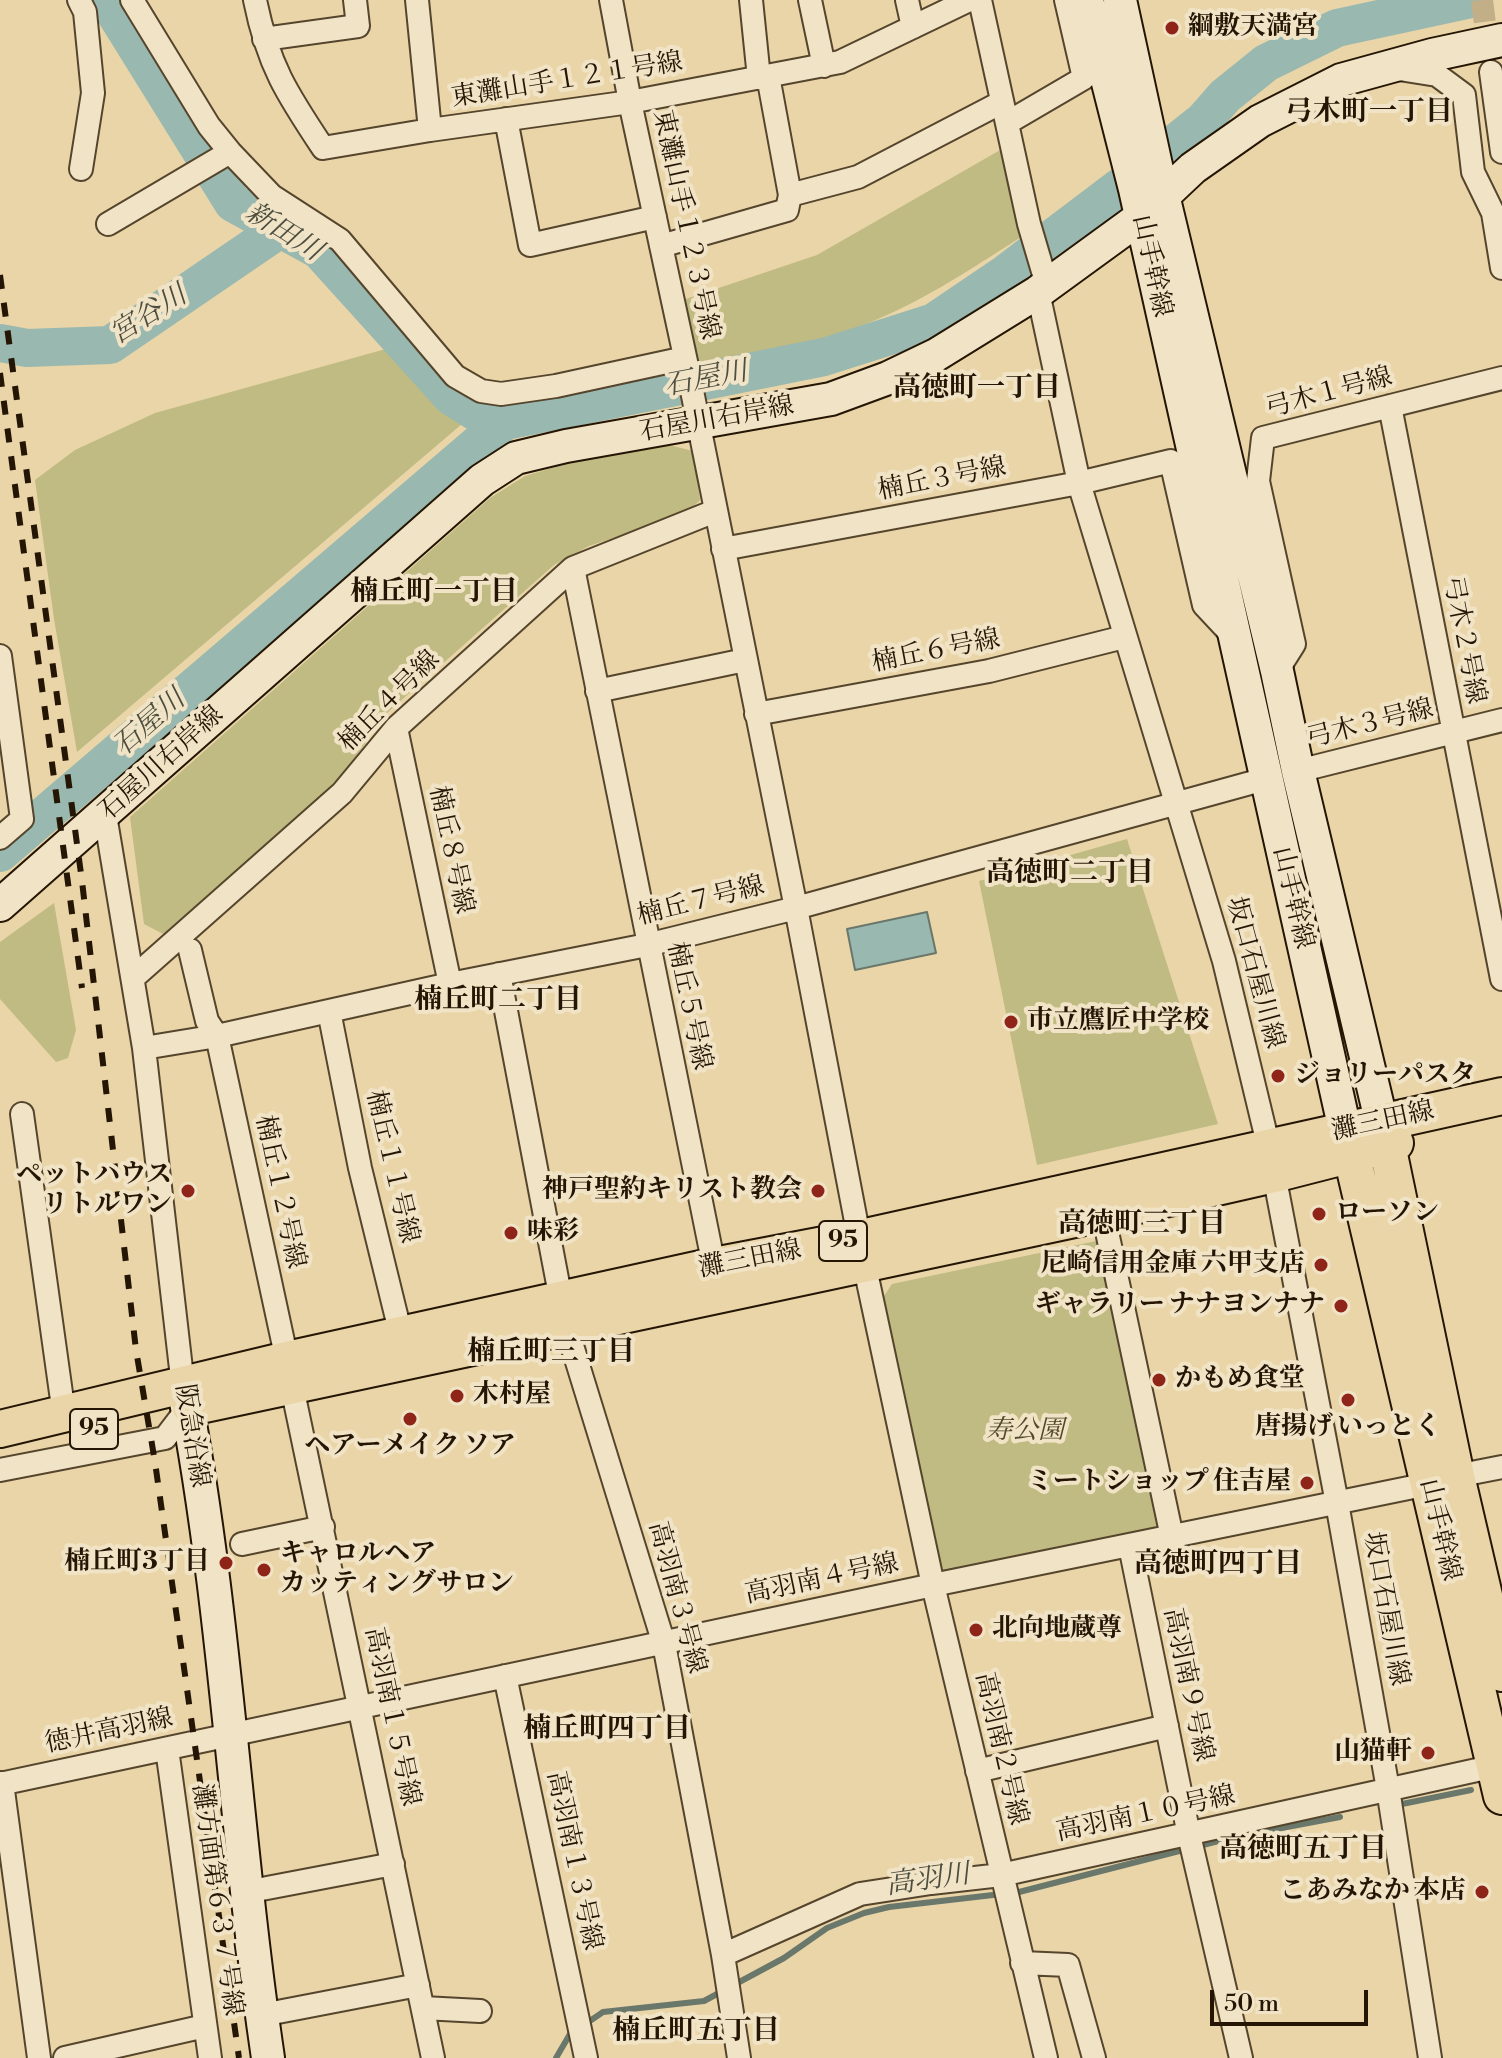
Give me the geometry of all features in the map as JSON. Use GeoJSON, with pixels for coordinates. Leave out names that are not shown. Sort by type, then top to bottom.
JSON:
{"type":"FeatureCollection","features":[{"type":"Feature","properties":{"kind":"main road","name":"灘三田線"},"geometry":{"type":"LineString","coordinates":[[0,1429],[184,1389],[290,1373],[1272,1161],[1384,1134],[1502,1096]]}},
{"type":"Feature","properties":{"kind":"main road","name":"灘三田線"},"geometry":{"type":"LineString","coordinates":[[1384,1134],[1502,1122]]}},
{"type":"Feature","properties":{"kind":"main road","name":"山手幹線"},"geometry":{"type":"LineString","coordinates":[[1384,1134],[1442,1480],[1498,1781]]}},
{"type":"Feature","properties":{"kind":"main road","name":"山手幹線"},"geometry":{"type":"LineString","coordinates":[[1348,1142],[1442,1480],[1502,1673]]}},
{"type":"Feature","properties":{"kind":"main road","name":"灘三田線"},"geometry":{"type":"LineString","coordinates":[[290,1373],[401,1335],[564,1313],[714,1266],[862,1251],[1103,1213],[1272,1161]]}},
{"type":"Feature","properties":{"kind":"main road","name":"灘三田線"},"geometry":{"type":"LineString","coordinates":[[0,1451],[184,1389]]}},
{"type":"Feature","properties":{"kind":"street"},"geometry":{"type":"LineString","coordinates":[[79,0],[85,12],[93,93],[81,169]]}},
{"type":"Feature","properties":{"kind":"street"},"geometry":{"type":"LineString","coordinates":[[132,0],[209,126],[218,159],[340,240],[455,376],[481,391],[501,394],[686,362]]}},
{"type":"Feature","properties":{"kind":"street","name":"東灘山手１２１号線"},"geometry":{"type":"LineString","coordinates":[[255,0],[264,39],[283,87],[323,148],[630,102],[824,66],[840,62],[969,0]]}},
{"type":"Feature","properties":{"kind":"street"},"geometry":{"type":"LineString","coordinates":[[264,39],[358,26],[355,0]]}},
{"type":"Feature","properties":{"kind":"street"},"geometry":{"type":"LineString","coordinates":[[417,0],[430,130]]}},
{"type":"Feature","properties":{"kind":"street","name":"東灘山手１２３号線"},"geometry":{"type":"LineString","coordinates":[[611,0],[756,714]]}},
{"type":"Feature","properties":{"kind":"street"},"geometry":{"type":"LineString","coordinates":[[661,246],[787,210],[790,195],[751,0]]}},
{"type":"Feature","properties":{"kind":"street"},"geometry":{"type":"LineString","coordinates":[[810,0],[824,66]]}},
{"type":"Feature","properties":{"kind":"street"},"geometry":{"type":"LineString","coordinates":[[907,0],[913,27]]}},
{"type":"Feature","properties":{"kind":"street","name":"坂口石屋川線"},"geometry":{"type":"LineString","coordinates":[[980,0],[1042,280],[1079,483],[1224,961],[1272,1161],[1388,1789],[1430,2058]]}},
{"type":"Feature","properties":{"kind":"street"},"geometry":{"type":"LineString","coordinates":[[790,195],[858,177],[1084,78],[1066,0]]}},
{"type":"Feature","properties":{"kind":"street","name":"山手幹線"},"geometry":{"type":"LineString","coordinates":[[1087,0],[1149,193],[1277,671],[1384,1134]]}},
{"type":"Feature","properties":{"kind":"street","name":"山手幹線"},"geometry":{"type":"LineString","coordinates":[[1120,0],[1149,193],[1234,637],[1348,1142]]}},
{"type":"Feature","properties":{"kind":"street","name":"石屋川右岸線"},"geometry":{"type":"LineString","coordinates":[[0,905],[482,480],[516,458],[695,411],[831,399],[888,378],[936,355],[1042,280],[1149,193],[1193,168],[1260,121],[1341,80],[1502,40]]}},
{"type":"Feature","properties":{"kind":"street"},"geometry":{"type":"LineString","coordinates":[[1389,67],[1437,75],[1464,95],[1473,172],[1493,213],[1502,268]]}},
{"type":"Feature","properties":{"kind":"street"},"geometry":{"type":"LineString","coordinates":[[1491,72],[1502,152]]}},
{"type":"Feature","properties":{"kind":"street"},"geometry":{"type":"LineString","coordinates":[[506,119],[530,245],[655,217]]}},
{"type":"Feature","properties":{"kind":"street"},"geometry":{"type":"LineString","coordinates":[[108,224],[218,159]]}},
{"type":"Feature","properties":{"kind":"street","name":"弓木１号線"},"geometry":{"type":"LineString","coordinates":[[1277,671],[1294,644],[1258,481],[1263,438],[1502,378]]}},
{"type":"Feature","properties":{"kind":"street","name":"弓木２号線"},"geometry":{"type":"LineString","coordinates":[[1390,406],[1502,979]]}},
{"type":"Feature","properties":{"kind":"street","name":"楠丘３号線"},"geometry":{"type":"LineString","coordinates":[[723,549],[1079,483],[1171,461],[1204,605],[1234,637]]}},
{"type":"Feature","properties":{"kind":"street","name":"楠丘４号線"},"geometry":{"type":"LineString","coordinates":[[133,978],[342,793],[396,728],[573,568],[715,511]]}},
{"type":"Feature","properties":{"kind":"street","name":"楠丘５号線"},"geometry":{"type":"LineString","coordinates":[[573,568],[714,1266]]}},
{"type":"Feature","properties":{"kind":"street","name":"楠丘６号線"},"geometry":{"type":"LineString","coordinates":[[756,714],[989,671],[1124,637]]}},
{"type":"Feature","properties":{"kind":"street"},"geometry":{"type":"LineString","coordinates":[[0,656],[4,714],[22,819],[0,838]]}},
{"type":"Feature","properties":{"kind":"street"},"geometry":{"type":"LineString","coordinates":[[597,691],[745,660]]}},
{"type":"Feature","properties":{"kind":"street","name":"高羽南２号線"},"geometry":{"type":"LineString","coordinates":[[756,714],[862,1251],[933,1585],[1046,2058]]}},
{"type":"Feature","properties":{"kind":"street","name":"弓木３号線"},"geometry":{"type":"LineString","coordinates":[[1298,771],[1502,720]]}},
{"type":"Feature","properties":{"kind":"street","name":"楠丘８号線"},"geometry":{"type":"LineString","coordinates":[[396,728],[450,984]]}},
{"type":"Feature","properties":{"kind":"street","name":"楠丘７号線"},"geometry":{"type":"LineString","coordinates":[[144,1048],[217,1036],[450,984],[647,945],[796,908],[1265,779]]}},
{"type":"Feature","properties":{"kind":"street","name":"阪急沿線"},"geometry":{"type":"LineString","coordinates":[[105,815],[144,1048],[184,1389],[209,1552],[246,1892],[268,2058]]}},
{"type":"Feature","properties":{"kind":"street","name":"楠丘１２号線"},"geometry":{"type":"LineString","coordinates":[[190,950],[207,1021],[217,1036],[290,1373]]}},
{"type":"Feature","properties":{"kind":"street","name":"高羽南３号線"},"geometry":{"type":"LineString","coordinates":[[499,974],[564,1313],[664,1644],[723,1955],[739,2058]]}},
{"type":"Feature","properties":{"kind":"street","name":"楠丘１１号線"},"geometry":{"type":"LineString","coordinates":[[329,1011],[360,1168],[401,1335]]}},
{"type":"Feature","properties":{"kind":"street"},"geometry":{"type":"LineString","coordinates":[[22,1114],[62,1400]]}},
{"type":"Feature","properties":{"kind":"street"},"geometry":{"type":"LineString","coordinates":[[1103,1213],[1172,1537]]}},
{"type":"Feature","properties":{"kind":"street","name":"高羽南１５号線"},"geometry":{"type":"LineString","coordinates":[[290,1373],[433,2058]]}},
{"type":"Feature","properties":{"kind":"street"},"geometry":{"type":"LineString","coordinates":[[0,1413],[62,1400],[184,1389],[165,1438],[0,1470]]}},
{"type":"Feature","properties":{"kind":"street","name":"高羽南４号線"},"geometry":{"type":"LineString","coordinates":[[229,1734],[1502,1467]]}},
{"type":"Feature","properties":{"kind":"street"},"geometry":{"type":"LineString","coordinates":[[242,1544],[323,1527]]}},
{"type":"Feature","properties":{"kind":"street","name":"高羽南９号線"},"geometry":{"type":"LineString","coordinates":[[1130,1546],[1191,1845],[1241,2058]]}},
{"type":"Feature","properties":{"kind":"street","name":"高羽南１３号線"},"geometry":{"type":"LineString","coordinates":[[505,1676],[585,2052]]}},
{"type":"Feature","properties":{"kind":"street"},"geometry":{"type":"LineString","coordinates":[[977,1771],[1167,1726]]}},
{"type":"Feature","properties":{"kind":"street","name":"徳井高羽線"},"geometry":{"type":"LineString","coordinates":[[1,1784],[229,1734]]}},
{"type":"Feature","properties":{"kind":"street","name":"灘方面第６３７号線"},"geometry":{"type":"LineString","coordinates":[[167,1749],[210,2058]]}},
{"type":"Feature","properties":{"kind":"street","name":"高羽南１０号線"},"geometry":{"type":"LineString","coordinates":[[723,1955],[860,1894],[1004,1887],[1191,1845],[1388,1789],[1498,1781]]}},
{"type":"Feature","properties":{"kind":"street"},"geometry":{"type":"LineString","coordinates":[[1,1784],[39,2058]]}},
{"type":"Feature","properties":{"kind":"street"},"geometry":{"type":"LineString","coordinates":[[246,1892],[393,1864]]}},
{"type":"Feature","properties":{"kind":"street"},"geometry":{"type":"LineString","coordinates":[[1022,1963],[1068,1965],[1094,2058]]}},
{"type":"Feature","properties":{"kind":"street"},"geometry":{"type":"LineString","coordinates":[[262,2015],[418,1985]]}},
{"type":"Feature","properties":{"kind":"street"},"geometry":{"type":"LineString","coordinates":[[423,2008],[480,2011]]}},
{"type":"Feature","properties":{"kind":"street"},"geometry":{"type":"LineString","coordinates":[[65,2058],[205,2026]]}},
{"type":"Feature","properties":{"kind":"green space"},"geometry":{"type":"Polygon","coordinates":[[[1002,149],[1021,237],[940,287],[877,319],[817,340],[700,364],[683,300],[817,255],[1002,149]]]}},
{"type":"Feature","properties":{"kind":"green space"},"geometry":{"type":"Polygon","coordinates":[[[393,347],[446,400],[469,418],[77,752],[54,619],[35,480],[75,450],[155,413],[393,347]]]}},
{"type":"Feature","properties":{"kind":"green space"},"geometry":{"type":"Polygon","coordinates":[[[665,444],[693,451],[700,500],[686,514],[589,546],[554,565],[388,712],[343,774],[282,833],[165,935],[144,924],[130,817],[490,498],[525,476],[565,464],[665,444]]]}},
{"type":"Feature","properties":{"kind":"green space"},"geometry":{"type":"Polygon","coordinates":[[[1127,839],[1218,1124],[1037,1165],[979,881],[1127,839]]]}},
{"type":"Feature","properties":{"kind":"green space"},"geometry":{"type":"Polygon","coordinates":[[[54,903],[76,1030],[68,1058],[56,1062],[0,999],[0,942],[54,903]]]}},
{"type":"Feature","properties":{"kind":"green space","name":"寿公園"},"geometry":{"type":"Polygon","coordinates":[[[1101,1240],[1161,1531],[940,1575],[882,1299],[892,1284],[1101,1240]]]}},
{"type":"Feature","properties":{"kind":"water"},"geometry":{"type":"Polygon","coordinates":[[[927,912],[936,953],[855,970],[847,929],[927,912]]]}},
{"type":"Feature","properties":{"kind":"waterway","name":"新田川"},"geometry":{"type":"LineString","coordinates":[[107,0],[233,203],[319,250],[452,397],[479,414],[505,421]]}},
{"type":"Feature","properties":{"kind":"waterway","name":"石屋川"},"geometry":{"type":"LineString","coordinates":[[0,853],[505,421],[824,357],[934,322],[1005,274],[1120,187],[1204,120],[1225,96],[1266,63],[1337,28],[1467,0]]}},
{"type":"Feature","properties":{"kind":"waterway","name":"宮谷川"},"geometry":{"type":"LineString","coordinates":[[0,343],[27,348],[110,345],[280,229]]}},
{"type":"Feature","properties":{"kind":"waterway","name":"高羽川"},"geometry":{"type":"LineString","coordinates":[[1402,1804],[1471,1790]]}},
{"type":"Feature","properties":{"kind":"waterway","name":"高羽川"},"geometry":{"type":"LineString","coordinates":[[584,2025],[603,2012],[704,2001],[784,1958],[827,1928],[864,1913],[889,1907],[1019,1892],[1234,1837],[1340,1817]]}},
{"type":"Feature","properties":{"kind":"waterway","name":"高羽川"},"geometry":{"type":"LineString","coordinates":[[556,2058],[574,2032]]}},
{"type":"Feature","properties":{"kind":"tunnel"},"geometry":{"type":"LineString","coordinates":[[1482,0],[1491,72]]}},
{"type":"Feature","properties":{"kind":"railway"},"geometry":{"type":"LineString","coordinates":[[0,275],[82,881],[136,1350],[155,1462],[239,2058]]}},
{"type":"Feature","properties":{"kind":"railway"},"geometry":{"type":"LineString","coordinates":[[0,373],[82,988]]}},
{"type":"Feature","properties":{"kind":"place","name":"綱敷天満宮"},"geometry":{"type":"Point","coordinates":[1172,28]}},
{"type":"Feature","properties":{"kind":"place","name":"市立鷹匠中学校"},"geometry":{"type":"Point","coordinates":[1011,1022]}},
{"type":"Feature","properties":{"kind":"place","name":"ジョリーパスタ"},"geometry":{"type":"Point","coordinates":[1278,1076]}},
{"type":"Feature","properties":{"kind":"place","name":"ペットハウス リトルワン"},"geometry":{"type":"Point","coordinates":[188,1191]}},
{"type":"Feature","properties":{"kind":"place","name":"神戸聖約キリスト教会"},"geometry":{"type":"Point","coordinates":[818,1191]}},
{"type":"Feature","properties":{"kind":"place","name":"ローソン"},"geometry":{"type":"Point","coordinates":[1319,1214]}},
{"type":"Feature","properties":{"kind":"place","name":"味彩"},"geometry":{"type":"Point","coordinates":[511,1233]}},
{"type":"Feature","properties":{"kind":"place","name":"尼崎信用金庫 六甲支店"},"geometry":{"type":"Point","coordinates":[1321,1265]}},
{"type":"Feature","properties":{"kind":"place","name":"ギャラリー ナナヨンナナ"},"geometry":{"type":"Point","coordinates":[1341,1306]}},
{"type":"Feature","properties":{"kind":"place","name":"かもめ食堂"},"geometry":{"type":"Point","coordinates":[1159,1380]}},
{"type":"Feature","properties":{"kind":"place","name":"木村屋"},"geometry":{"type":"Point","coordinates":[457,1396]}},
{"type":"Feature","properties":{"kind":"place","name":"唐揚げ いっとく"},"geometry":{"type":"Point","coordinates":[1348,1400]}},
{"type":"Feature","properties":{"kind":"place","name":"ヘアーメイク ソア"},"geometry":{"type":"Point","coordinates":[410,1419]}},
{"type":"Feature","properties":{"kind":"place","name":"ミートショップ 住吉屋"},"geometry":{"type":"Point","coordinates":[1307,1483]}},
{"type":"Feature","properties":{"kind":"place","name":"楠丘町3丁目"},"geometry":{"type":"Point","coordinates":[226,1563]}},
{"type":"Feature","properties":{"kind":"place","name":"キャロルヘア カッティングサロン"},"geometry":{"type":"Point","coordinates":[264,1570]}},
{"type":"Feature","properties":{"kind":"place","name":"北向地蔵尊"},"geometry":{"type":"Point","coordinates":[976,1630]}},
{"type":"Feature","properties":{"kind":"place","name":"山猫軒"},"geometry":{"type":"Point","coordinates":[1428,1753]}},
{"type":"Feature","properties":{"kind":"place","name":"こあみなか 本店"},"geometry":{"type":"Point","coordinates":[1482,1892]}},
{"type":"Feature","properties":{"kind":"district","name":"弓木町一丁目"},"geometry":{"type":"Point","coordinates":[1369,113]}},
{"type":"Feature","properties":{"kind":"district","name":"高徳町一丁目"},"geometry":{"type":"Point","coordinates":[977,389]}},
{"type":"Feature","properties":{"kind":"district","name":"楠丘町一丁目"},"geometry":{"type":"Point","coordinates":[434,593]}},
{"type":"Feature","properties":{"kind":"district","name":"高徳町二丁目"},"geometry":{"type":"Point","coordinates":[1070,874]}},
{"type":"Feature","properties":{"kind":"district","name":"楠丘町二丁目"},"geometry":{"type":"Point","coordinates":[498,1001]}},
{"type":"Feature","properties":{"kind":"district","name":"高徳町三丁目"},"geometry":{"type":"Point","coordinates":[1142,1225]}},
{"type":"Feature","properties":{"kind":"district","name":"楠丘町三丁目"},"geometry":{"type":"Point","coordinates":[551,1353]}},
{"type":"Feature","properties":{"kind":"district","name":"高徳町四丁目"},"geometry":{"type":"Point","coordinates":[1218,1565]}},
{"type":"Feature","properties":{"kind":"district","name":"楠丘町四丁目"},"geometry":{"type":"Point","coordinates":[607,1730]}},
{"type":"Feature","properties":{"kind":"district","name":"高徳町五丁目"},"geometry":{"type":"Point","coordinates":[1303,1850]}},
{"type":"Feature","properties":{"kind":"district","name":"楠丘町五丁目"},"geometry":{"type":"Point","coordinates":[696,2032]}}]}
